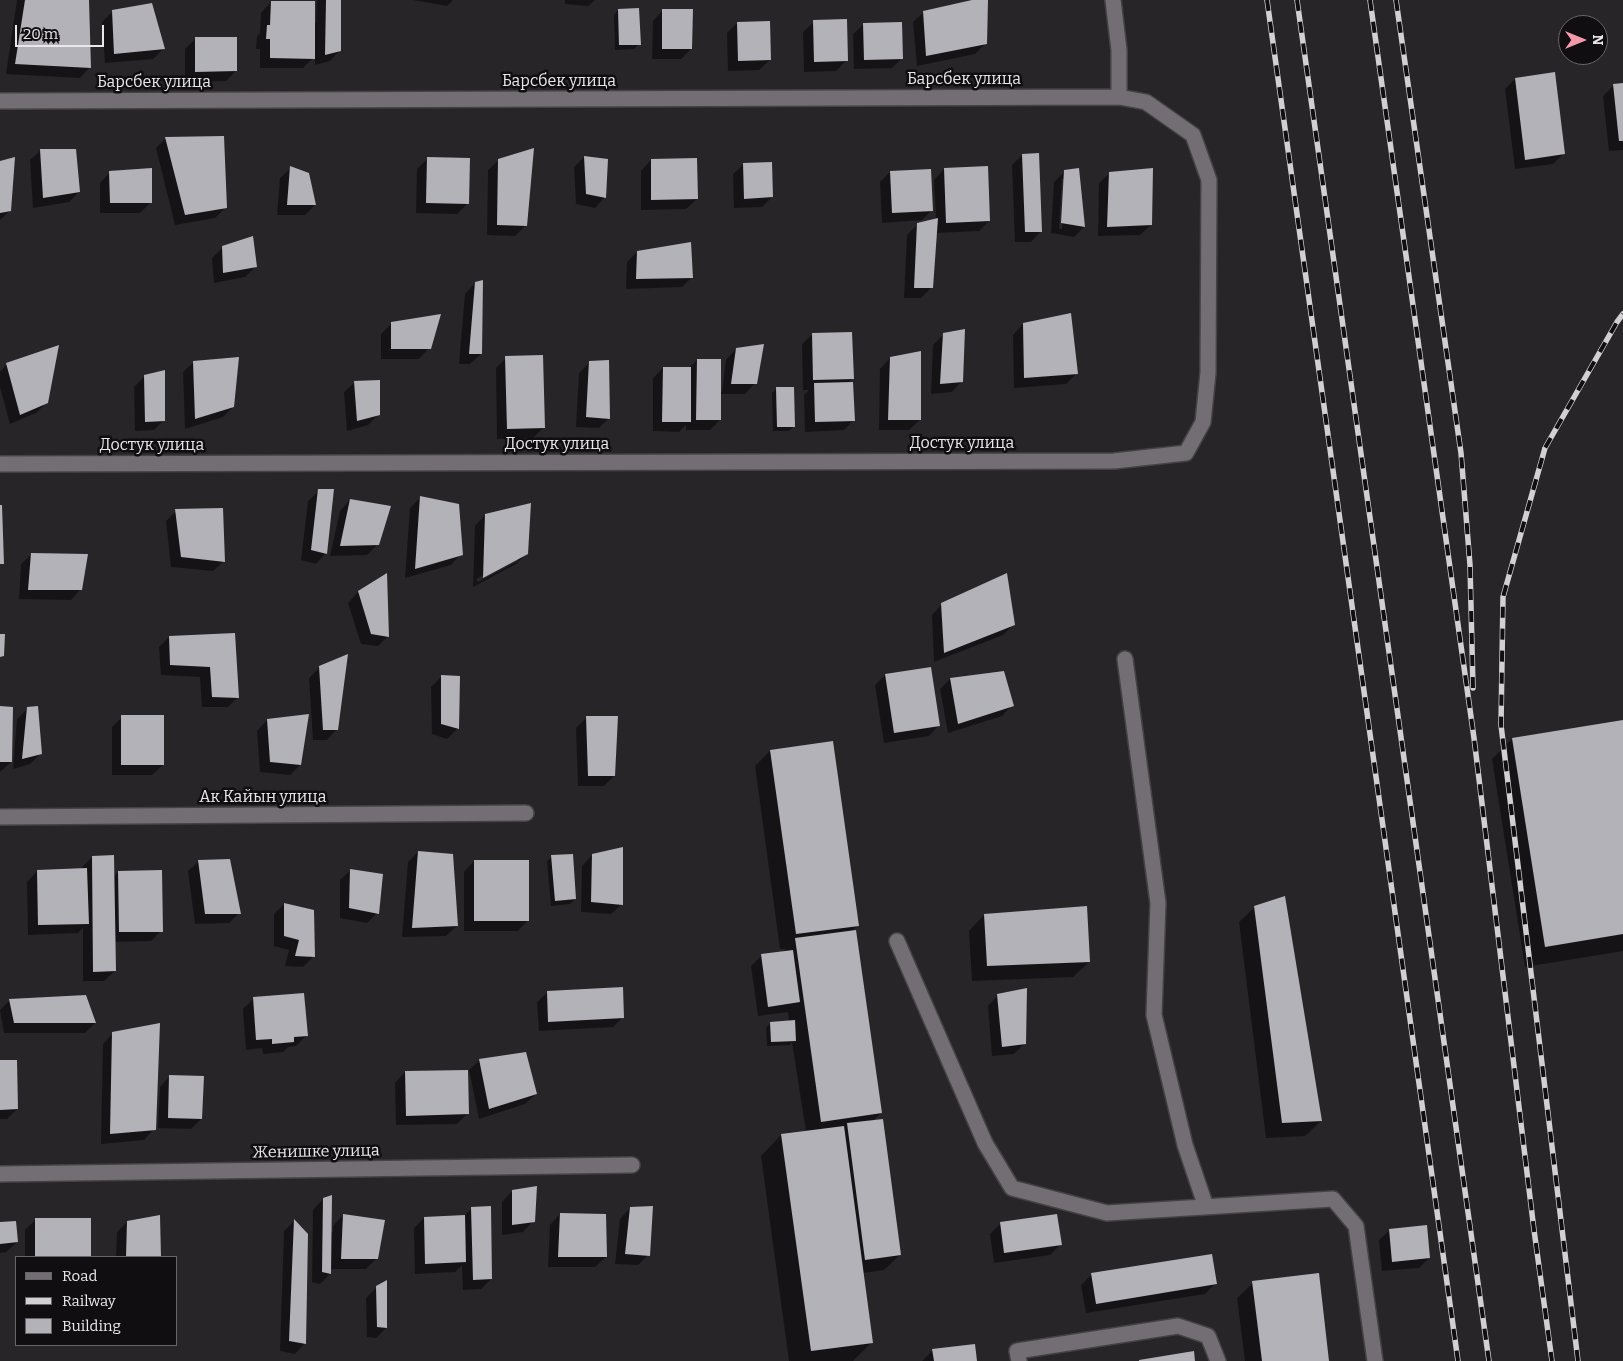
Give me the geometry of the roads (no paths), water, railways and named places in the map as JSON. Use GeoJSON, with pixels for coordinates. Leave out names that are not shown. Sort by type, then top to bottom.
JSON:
{"type":"FeatureCollection","features":[{"type":"Feature","properties":{"kind":"street"},"geometry":{"type":"LineString","coordinates":[[1113,0],[1119,50],[1119,97]]}},
{"type":"Feature","properties":{"kind":"street","name":"Барсбек улица"},"geometry":{"type":"LineString","coordinates":[[0,102],[1119,97],[1146,102],[1193,135],[1209,180],[1208,373],[1203,422],[1186,453],[1114,461]]}},
{"type":"Feature","properties":{"kind":"street","name":"Достук улица"},"geometry":{"type":"LineString","coordinates":[[0,464],[1114,461]]}},
{"type":"Feature","properties":{"kind":"street"},"geometry":{"type":"LineString","coordinates":[[1125,658],[1158,903],[1154,1015],[1185,1146],[1206,1207]]}},
{"type":"Feature","properties":{"kind":"street","name":"Ак Кайын улица"},"geometry":{"type":"LineString","coordinates":[[0,817],[526,814]]}},
{"type":"Feature","properties":{"kind":"street"},"geometry":{"type":"LineString","coordinates":[[897,941],[985,1143],[1012,1188],[1107,1212],[1333,1199],[1356,1226],[1375,1361]]}},
{"type":"Feature","properties":{"kind":"street","name":"Женишке улица"},"geometry":{"type":"LineString","coordinates":[[0,1174],[632,1165]]}},
{"type":"Feature","properties":{"kind":"street"},"geometry":{"type":"LineString","coordinates":[[1019,1361],[1017,1351],[1178,1326],[1208,1336],[1218,1361]]}},
{"type":"Feature","properties":{"kind":"railway"},"geometry":{"type":"LineString","coordinates":[[1267,0],[1458,1361]]}},
{"type":"Feature","properties":{"kind":"railway"},"geometry":{"type":"LineString","coordinates":[[1297,0],[1489,1361]]}},
{"type":"Feature","properties":{"kind":"railway"},"geometry":{"type":"LineString","coordinates":[[1370,0],[1474,738],[1534,1230],[1552,1361]]}},
{"type":"Feature","properties":{"kind":"railway"},"geometry":{"type":"LineString","coordinates":[[1396,0],[1461,453],[1470,565],[1473,688]]}},
{"type":"Feature","properties":{"kind":"railway"},"geometry":{"type":"LineString","coordinates":[[1578,1361],[1501,725],[1503,597],[1545,448],[1623,314]]}}]}
